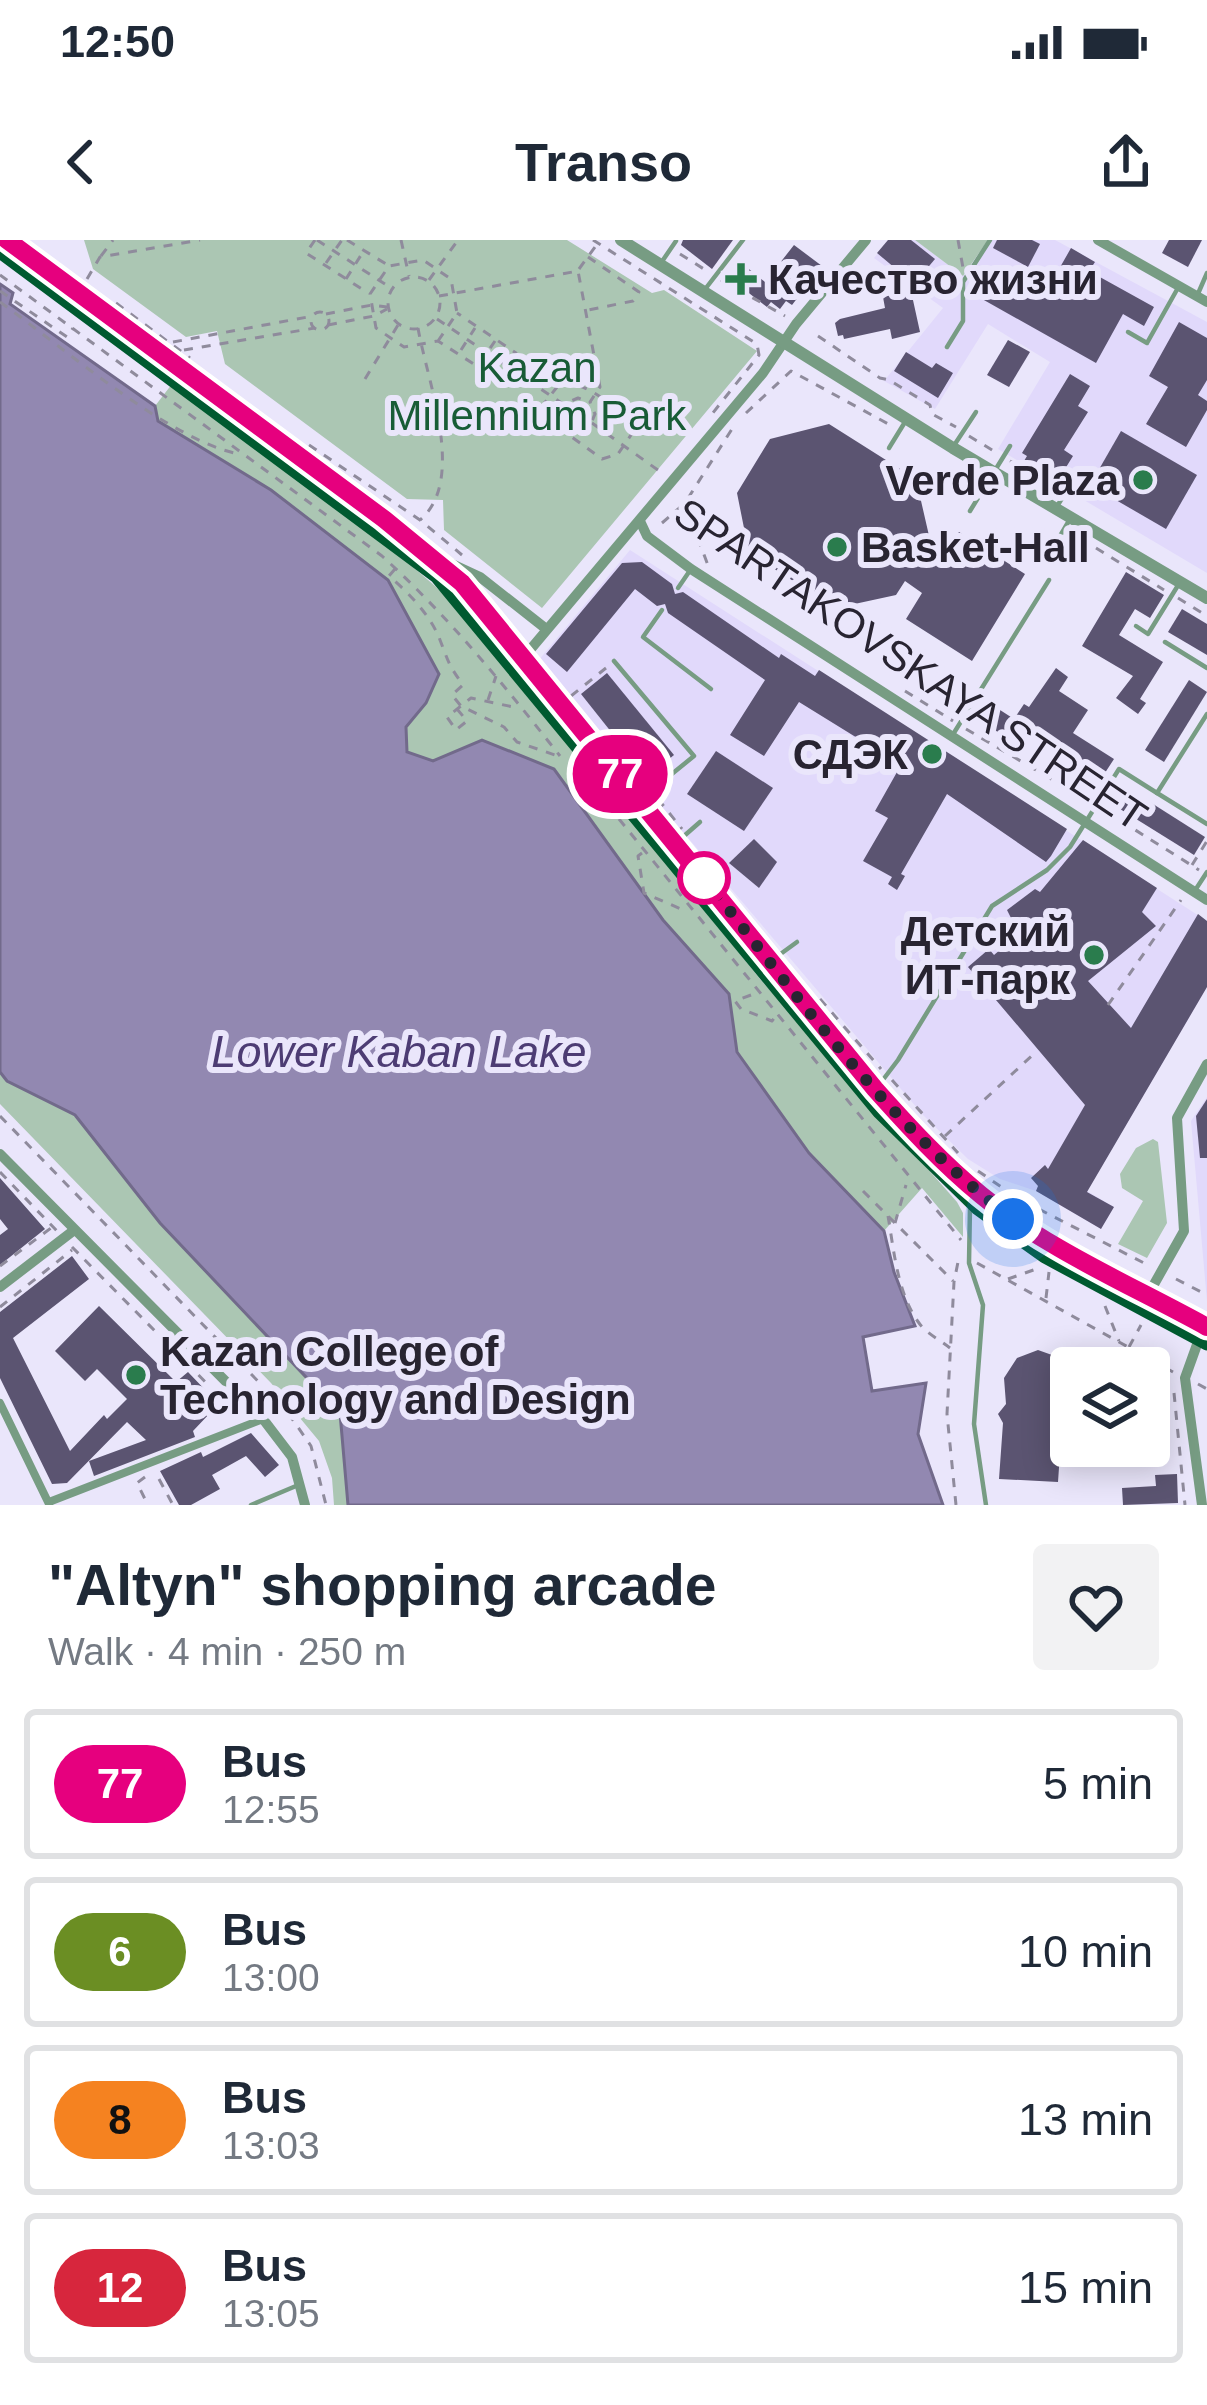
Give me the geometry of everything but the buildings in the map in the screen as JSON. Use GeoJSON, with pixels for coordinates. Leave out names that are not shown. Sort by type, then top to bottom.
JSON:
{"type":"FeatureCollection","features":[{"type":"Feature","properties":{"kind":"main road"},"geometry":{"type":"LineString","coordinates":[[7,240],[430,554],[462,583],[647,795],[771,961],[875,1089],[981,1195],[1051,1243],[1148,1295],[1204,1336]]}},
{"type":"Feature","properties":{"kind":"main road"},"geometry":{"type":"LineString","coordinates":[[0,251],[437,576],[880,1112],[970,1201],[1045,1256],[1204,1336]]}},
{"type":"Feature","properties":{"kind":"street"},"geometry":{"type":"LineString","coordinates":[[621,240],[952,448],[1207,598]]}},
{"type":"Feature","properties":{"kind":"street"},"geometry":{"type":"LineString","coordinates":[[524,657],[866,240]]}},
{"type":"Feature","properties":{"kind":"street"},"geometry":{"type":"LineString","coordinates":[[1098,240],[1202,299]]}},
{"type":"Feature","properties":{"kind":"street","name":"SPARTAKOVSKAYA STREET"},"geometry":{"type":"LineString","coordinates":[[640,521],[647,536],[691,569],[956,731],[1188,895],[1207,900]]}},
{"type":"Feature","properties":{"kind":"street"},"geometry":{"type":"LineString","coordinates":[[430,554],[480,577],[545,628]]}},
{"type":"Feature","properties":{"kind":"street"},"geometry":{"type":"LineString","coordinates":[[1148,1295],[1184,1231],[1178,1118],[1207,1064]]}},
{"type":"Feature","properties":{"kind":"street"},"geometry":{"type":"LineString","coordinates":[[0,1154],[68,1235],[263,1419],[292,1457],[305,1505]]}},
{"type":"Feature","properties":{"kind":"street"},"geometry":{"type":"LineString","coordinates":[[0,1288],[68,1235]]}},
{"type":"Feature","properties":{"kind":"street"},"geometry":{"type":"LineString","coordinates":[[1202,1505],[1185,1378],[1204,1336]]}},
{"type":"Feature","properties":{"kind":"street"},"geometry":{"type":"LineString","coordinates":[[0,1403],[49,1504],[263,1419]]}},
{"type":"Feature","properties":{"kind":"lane"},"geometry":{"type":"LineString","coordinates":[[703,293],[743,240]]}},
{"type":"Feature","properties":{"kind":"lane"},"geometry":{"type":"LineString","coordinates":[[947,347],[963,322],[966,278],[990,240]]}},
{"type":"Feature","properties":{"kind":"lane"},"geometry":{"type":"LineString","coordinates":[[659,265],[676,241]]}},
{"type":"Feature","properties":{"kind":"lane"},"geometry":{"type":"LineString","coordinates":[[1202,299],[1207,273]]}},
{"type":"Feature","properties":{"kind":"lane"},"geometry":{"type":"LineString","coordinates":[[1128,332],[1147,343],[1179,286]]}},
{"type":"Feature","properties":{"kind":"lane"},"geometry":{"type":"LineString","coordinates":[[952,448],[976,412]]}},
{"type":"Feature","properties":{"kind":"lane"},"geometry":{"type":"LineString","coordinates":[[889,448],[906,419]]}},
{"type":"Feature","properties":{"kind":"lane"},"geometry":{"type":"LineString","coordinates":[[970,511],[1010,446]]}},
{"type":"Feature","properties":{"kind":"lane"},"geometry":{"type":"LineString","coordinates":[[1055,508],[1072,482]]}},
{"type":"Feature","properties":{"kind":"lane"},"geometry":{"type":"LineString","coordinates":[[1046,560],[1071,518]]}},
{"type":"Feature","properties":{"kind":"lane"},"geometry":{"type":"LineString","coordinates":[[678,588],[691,569]]}},
{"type":"Feature","properties":{"kind":"lane"},"geometry":{"type":"LineString","coordinates":[[956,731],[1049,580]]}},
{"type":"Feature","properties":{"kind":"lane"},"geometry":{"type":"LineString","coordinates":[[1136,626],[1148,634],[1180,582]]}},
{"type":"Feature","properties":{"kind":"lane"},"geometry":{"type":"LineString","coordinates":[[662,610],[643,637],[711,688]]}},
{"type":"Feature","properties":{"kind":"lane"},"geometry":{"type":"LineString","coordinates":[[1165,642],[1207,668]]}},
{"type":"Feature","properties":{"kind":"lane"},"geometry":{"type":"LineString","coordinates":[[614,662],[694,756],[647,795]]}},
{"type":"Feature","properties":{"kind":"lane"},"geometry":{"type":"LineString","coordinates":[[1157,793],[1207,713]]}},
{"type":"Feature","properties":{"kind":"lane"},"geometry":{"type":"LineString","coordinates":[[875,1089],[992,906],[1047,870],[1070,848],[1119,770],[1207,824]]}},
{"type":"Feature","properties":{"kind":"lane"},"geometry":{"type":"LineString","coordinates":[[681,838],[700,822]]}},
{"type":"Feature","properties":{"kind":"lane"},"geometry":{"type":"LineString","coordinates":[[1188,895],[1206,873]]}},
{"type":"Feature","properties":{"kind":"lane"},"geometry":{"type":"LineString","coordinates":[[771,961],[797,942]]}},
{"type":"Feature","properties":{"kind":"lane"},"geometry":{"type":"LineString","coordinates":[[970,1201],[970,1260],[982,1305],[974,1424],[986,1505]]}},
{"type":"Feature","properties":{"kind":"lane"},"geometry":{"type":"LineString","coordinates":[[251,1505],[301,1483]]}},
{"type":"Feature","properties":{"kind":"path"},"geometry":{"type":"LineString","coordinates":[[86,281],[113,240]]}},
{"type":"Feature","properties":{"kind":"path"},"geometry":{"type":"LineString","coordinates":[[100,257],[200,240]]}},
{"type":"Feature","properties":{"kind":"path"},"geometry":{"type":"LineString","coordinates":[[370,294],[306,253],[316,240],[392,289]]}},
{"type":"Feature","properties":{"kind":"path"},"geometry":{"type":"LineString","coordinates":[[325,266],[345,240],[389,266],[423,260],[437,269],[451,279],[457,313],[438,340],[404,347],[376,328],[370,294],[389,266]]}},
{"type":"Feature","properties":{"kind":"path"},"geometry":{"type":"LineString","coordinates":[[401,240],[409,278]]}},
{"type":"Feature","properties":{"kind":"path"},"geometry":{"type":"LineString","coordinates":[[428,282],[458,240]]}},
{"type":"Feature","properties":{"kind":"path"},"geometry":{"type":"LineString","coordinates":[[958,240],[966,278]]}},
{"type":"Feature","properties":{"kind":"path"},"geometry":{"type":"LineString","coordinates":[[590,402],[601,387],[578,271],[596,242],[757,344],[759,355]]}},
{"type":"Feature","properties":{"kind":"path"},"geometry":{"type":"LineString","coordinates":[[346,279],[364,250]]}},
{"type":"Feature","properties":{"kind":"path"},"geometry":{"type":"LineString","coordinates":[[586,310],[633,301],[640,292],[588,256]]}},
{"type":"Feature","properties":{"kind":"path"},"geometry":{"type":"LineString","coordinates":[[0,268],[398,559]]}},
{"type":"Feature","properties":{"kind":"path"},"geometry":{"type":"LineString","coordinates":[[439,296],[578,271]]}},
{"type":"Feature","properties":{"kind":"path"},"geometry":{"type":"LineString","coordinates":[[0,275],[395,568],[429,599],[560,756],[517,742],[504,727],[459,708],[452,695],[463,685],[444,659],[440,638],[413,597],[389,576],[395,568]]}},
{"type":"Feature","properties":{"kind":"path"},"geometry":{"type":"LineString","coordinates":[[419,276],[428,282],[437,288],[441,309],[429,326],[408,330],[390,318],[387,297],[398,280],[419,276]]}},
{"type":"Feature","properties":{"kind":"path"},"geometry":{"type":"LineString","coordinates":[[0,291],[67,337],[73,328]]}},
{"type":"Feature","properties":{"kind":"path"},"geometry":{"type":"LineString","coordinates":[[103,293],[198,364]]}},
{"type":"Feature","properties":{"kind":"path"},"geometry":{"type":"LineString","coordinates":[[0,302],[163,420],[208,448],[244,455]]}},
{"type":"Feature","properties":{"kind":"path"},"geometry":{"type":"LineString","coordinates":[[172,342],[372,305],[388,308]]}},
{"type":"Feature","properties":{"kind":"path"},"geometry":{"type":"LineString","coordinates":[[182,350],[321,330],[388,308]]}},
{"type":"Feature","properties":{"kind":"path"},"geometry":{"type":"LineString","coordinates":[[438,340],[501,380],[514,372],[518,356],[457,313]]}},
{"type":"Feature","properties":{"kind":"path"},"geometry":{"type":"LineString","coordinates":[[326,314],[328,325]]}},
{"type":"Feature","properties":{"kind":"path"},"geometry":{"type":"LineString","coordinates":[[313,316],[315,328]]}},
{"type":"Feature","properties":{"kind":"path"},"geometry":{"type":"LineString","coordinates":[[435,317],[564,405]]}},
{"type":"Feature","properties":{"kind":"path"},"geometry":{"type":"LineString","coordinates":[[364,379],[399,324]]}},
{"type":"Feature","properties":{"kind":"path"},"geometry":{"type":"LineString","coordinates":[[458,353],[476,326]]}},
{"type":"Feature","properties":{"kind":"path"},"geometry":{"type":"LineString","coordinates":[[418,328],[446,466],[430,511],[420,520]]}},
{"type":"Feature","properties":{"kind":"path"},"geometry":{"type":"LineString","coordinates":[[818,336],[880,379],[930,405],[932,414],[1066,492]]}},
{"type":"Feature","properties":{"kind":"path"},"geometry":{"type":"LineString","coordinates":[[478,366],[496,340]]}},
{"type":"Feature","properties":{"kind":"path"},"geometry":{"type":"LineString","coordinates":[[662,523],[685,503],[741,417],[791,371]]}},
{"type":"Feature","properties":{"kind":"path"},"geometry":{"type":"LineString","coordinates":[[566,380],[629,420],[633,431],[618,454],[605,459],[543,416],[548,396],[566,380]]}},
{"type":"Feature","properties":{"kind":"path"},"geometry":{"type":"LineString","coordinates":[[575,398],[590,402],[595,410],[592,423],[568,431],[562,418],[564,405],[575,398]]}},
{"type":"Feature","properties":{"kind":"path"},"geometry":{"type":"LineString","coordinates":[[592,423],[664,474]]}},
{"type":"Feature","properties":{"kind":"path"},"geometry":{"type":"LineString","coordinates":[[305,443],[420,520],[468,560]]}},
{"type":"Feature","properties":{"kind":"path"},"geometry":{"type":"LineString","coordinates":[[685,503],[710,570]]}},
{"type":"Feature","properties":{"kind":"path"},"geometry":{"type":"LineString","coordinates":[[570,697],[614,662]]}},
{"type":"Feature","properties":{"kind":"path"},"geometry":{"type":"LineString","coordinates":[[488,701],[496,676]]}},
{"type":"Feature","properties":{"kind":"path"},"geometry":{"type":"LineString","coordinates":[[902,689],[956,731],[1096,806],[1206,873]]}},
{"type":"Feature","properties":{"kind":"path"},"geometry":{"type":"LineString","coordinates":[[459,708],[471,698],[523,709]]}},
{"type":"Feature","properties":{"kind":"path"},"geometry":{"type":"LineString","coordinates":[[647,795],[681,838]]}},
{"type":"Feature","properties":{"kind":"path"},"geometry":{"type":"LineString","coordinates":[[613,811],[970,1250]]}},
{"type":"Feature","properties":{"kind":"path"},"geometry":{"type":"LineString","coordinates":[[1191,866],[1207,842]]}},
{"type":"Feature","properties":{"kind":"path"},"geometry":{"type":"LineString","coordinates":[[644,851],[638,856],[644,893],[681,909]]}},
{"type":"Feature","properties":{"kind":"path"},"geometry":{"type":"LineString","coordinates":[[1108,1006],[1188,895]]}},
{"type":"Feature","properties":{"kind":"path"},"geometry":{"type":"LineString","coordinates":[[811,988],[966,1162],[1018,1199],[1144,1263]]}},
{"type":"Feature","properties":{"kind":"path"},"geometry":{"type":"LineString","coordinates":[[751,995],[735,1001],[741,1009],[772,1021],[778,1015]]}},
{"type":"Feature","properties":{"kind":"path"},"geometry":{"type":"LineString","coordinates":[[943,1138],[1036,1051]]}},
{"type":"Feature","properties":{"kind":"path"},"geometry":{"type":"LineString","coordinates":[[0,1116],[286,1410],[311,1446],[326,1505]]}},
{"type":"Feature","properties":{"kind":"path"},"geometry":{"type":"LineString","coordinates":[[0,1172],[52,1226],[68,1235],[74,1249],[243,1419]]}},
{"type":"Feature","properties":{"kind":"path"},"geometry":{"type":"LineString","coordinates":[[896,1223],[906,1185]]}},
{"type":"Feature","properties":{"kind":"path"},"geometry":{"type":"LineString","coordinates":[[863,1191],[954,1282]]}},
{"type":"Feature","properties":{"kind":"path"},"geometry":{"type":"LineString","coordinates":[[888,1216],[897,1270],[911,1308],[920,1326],[952,1349]]}},
{"type":"Feature","properties":{"kind":"path"},"geometry":{"type":"LineString","coordinates":[[0,1266],[52,1226]]}},
{"type":"Feature","properties":{"kind":"path"},"geometry":{"type":"LineString","coordinates":[[0,1307],[74,1249]]}},
{"type":"Feature","properties":{"kind":"path"},"geometry":{"type":"LineString","coordinates":[[956,1505],[947,1414],[959,1257]]}},
{"type":"Feature","properties":{"kind":"path"},"geometry":{"type":"LineString","coordinates":[[970,1260],[1129,1347],[1143,1320]]}},
{"type":"Feature","properties":{"kind":"path"},"geometry":{"type":"LineString","coordinates":[[1006,1279],[1043,1267],[1049,1270],[1046,1301]]}},
{"type":"Feature","properties":{"kind":"path"},"geometry":{"type":"LineString","coordinates":[[1176,1279],[1207,1295]]}},
{"type":"Feature","properties":{"kind":"path"},"geometry":{"type":"LineString","coordinates":[[1119,1342],[1102,1298],[1123,1310]]}},
{"type":"Feature","properties":{"kind":"path"},"geometry":{"type":"LineString","coordinates":[[1172,1371],[1207,1389]]}},
{"type":"Feature","properties":{"kind":"path"},"geometry":{"type":"LineString","coordinates":[[1172,1371],[1185,1505]]}},
{"type":"Feature","properties":{"kind":"path"},"geometry":{"type":"LineString","coordinates":[[148,1505],[137,1484],[157,1469]]}},
{"type":"Feature","properties":{"kind":"path"},"geometry":{"type":"LineString","coordinates":[[159,1479],[173,1505]]}},
{"type":"Feature","properties":{"kind":"shaded area"},"geometry":{"type":"Polygon","coordinates":[[[889,240],[915,240],[963,276],[988,240],[1055,240],[1207,322],[1207,573],[998,449],[1050,362],[988,324],[935,409],[884,381],[943,308],[874,258],[889,240]]]}},
{"type":"Feature","properties":{"kind":"shaded area"},"geometry":{"type":"Polygon","coordinates":[[[630,550],[1207,921],[1207,987],[1087,1191],[1114,1207],[1101,1229],[968,1159],[923,1115],[538,661],[630,550]]]}},
{"type":"Feature","properties":{"kind":"shaded area"},"geometry":{"type":"Polygon","coordinates":[[[1207,1097],[1207,1301],[1191,1121],[1207,1097]]]}},
{"type":"Feature","properties":{"kind":"green space","name":"Kazan Millennium Park"},"geometry":{"type":"Polygon","coordinates":[[[84,240],[567,240],[652,293],[664,290],[757,351],[542,608],[444,530],[443,500],[407,499],[225,364],[217,331],[186,337],[93,269],[84,240]]]}},
{"type":"Feature","properties":{"kind":"green space"},"geometry":{"type":"Polygon","coordinates":[[[915,240],[988,240],[963,276],[915,240]]]}},
{"type":"Feature","properties":{"kind":"green space"},"geometry":{"type":"Polygon","coordinates":[[[172,384],[369,529],[435,586],[490,643],[760,979],[957,1202],[963,1213],[963,1237],[922,1188],[884,1231],[809,1153],[737,1052],[729,994],[663,920],[482,740],[433,761],[407,752],[406,727],[426,703],[388,580],[271,490],[158,420],[155,406],[172,384]]]}},
{"type":"Feature","properties":{"kind":"green space"},"geometry":{"type":"Polygon","coordinates":[[[0,1072],[7,1081],[75,1115],[160,1223],[341,1413],[348,1505],[334,1505],[332,1478],[319,1441],[271,1383],[0,1104],[0,1072]]]}},
{"type":"Feature","properties":{"kind":"green space"},"geometry":{"type":"Polygon","coordinates":[[[1153,1139],[1158,1142],[1167,1223],[1147,1258],[1118,1244],[1143,1201],[1122,1188],[1120,1174],[1136,1148],[1153,1139]]]}},
{"type":"Feature","properties":{"kind":"water","name":"Lower Kaban Lake"},"geometry":{"type":"Polygon","coordinates":[[[0,284],[13,293],[10,304],[155,406],[158,421],[271,490],[388,580],[439,674],[426,703],[406,727],[407,752],[433,761],[482,740],[554,769],[663,920],[729,994],[737,1052],[809,1153],[884,1231],[915,1326],[863,1337],[872,1391],[926,1383],[918,1434],[943,1505],[348,1505],[340,1413],[160,1223],[75,1115],[7,1081],[0,1072],[0,284]]]}},
{"type":"Feature","properties":{"kind":"bus line","name":"77"},"geometry":{"type":"LineString","coordinates":[[7,240],[384,519],[462,583],[875,1089],[981,1195],[1051,1243],[1207,1327]]}},
{"type":"Feature","properties":{"kind":"place","name":"Качество жизни"},"geometry":{"type":"Point","coordinates":[741,279]}},
{"type":"Feature","properties":{"kind":"place","name":"Verde Plaza"},"geometry":{"type":"Point","coordinates":[1143,480]}},
{"type":"Feature","properties":{"kind":"place","name":"Basket-Hall"},"geometry":{"type":"Point","coordinates":[837,547]}},
{"type":"Feature","properties":{"kind":"place","name":"СДЭК"},"geometry":{"type":"Point","coordinates":[932,754]}},
{"type":"Feature","properties":{"kind":"place","name":"Детский ИТ-парк"},"geometry":{"type":"Point","coordinates":[1094,955]}},
{"type":"Feature","properties":{"kind":"place","name":"Kazan College of Technology and Design"},"geometry":{"type":"Point","coordinates":[136,1375]}},
{"type":"Feature","properties":{"kind":"route"},"geometry":{"type":"LineString","coordinates":[[704,878],[875,1089],[944,1161],[1013,1219]]}}]}
